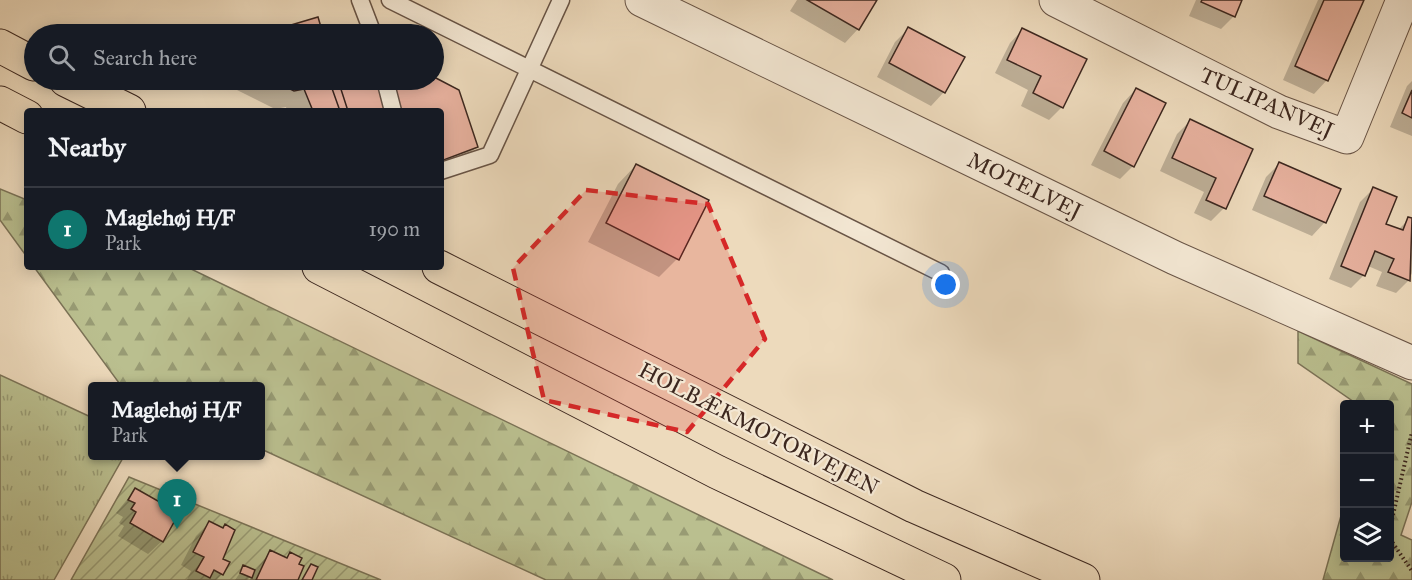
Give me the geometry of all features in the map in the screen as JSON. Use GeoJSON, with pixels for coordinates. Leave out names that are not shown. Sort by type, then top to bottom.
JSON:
{"type":"FeatureCollection","features":[{"type":"Feature","properties":{"kind":"highway"},"geometry":{"type":"LineString","coordinates":[[0,46],[24,59]]}},
{"type":"Feature","properties":{"kind":"highway"},"geometry":{"type":"LineString","coordinates":[[86,90],[123,108]]}},
{"type":"Feature","properties":{"kind":"highway"},"geometry":{"type":"LineString","coordinates":[[0,104],[24,116]]}},
{"type":"Feature","properties":{"kind":"highway"},"geometry":{"type":"LineString","coordinates":[[0,116],[24,126]]}},
{"type":"Feature","properties":{"kind":"highway"},"geometry":{"type":"LineString","coordinates":[[325,270],[717,472],[944,580]]}},
{"type":"Feature","properties":{"kind":"highway","name":"HOLBÆKMOTORVEJEN"},"geometry":{"type":"LineString","coordinates":[[444,270],[914,506],[1083,580]]}},
{"type":"Feature","properties":{"kind":"street","name":"MOTELVEJ"},"geometry":{"type":"LineString","coordinates":[[642,0],[1175,258],[1412,363]]}},
{"type":"Feature","properties":{"kind":"street","name":"TULIPANVEJ"},"geometry":{"type":"LineString","coordinates":[[1056,0],[1279,112],[1347,137],[1403,0]]}},
{"type":"Feature","properties":{"kind":"lane"},"geometry":{"type":"LineString","coordinates":[[360,0],[369,24]]}},
{"type":"Feature","properties":{"kind":"lane"},"geometry":{"type":"LineString","coordinates":[[390,0],[439,24]]}},
{"type":"Feature","properties":{"kind":"lane"},"geometry":{"type":"LineString","coordinates":[[444,170],[490,155],[561,0]]}},
{"type":"Feature","properties":{"kind":"lane"},"geometry":{"type":"LineString","coordinates":[[444,26],[941,273]]}},
{"type":"Feature","properties":{"kind":"lane"},"geometry":{"type":"LineString","coordinates":[[388,90],[392,108]]}},
{"type":"Feature","properties":{"kind":"path"},"geometry":{"type":"LineString","coordinates":[[1394,508],[1412,432]]}},
{"type":"Feature","properties":{"kind":"path"},"geometry":{"type":"LineString","coordinates":[[1394,546],[1412,571]]}},
{"type":"Feature","properties":{"kind":"highlighted area"},"geometry":{"type":"Polygon","coordinates":[[[586,190],[708,204],[765,339],[687,432],[544,400],[513,268],[586,190]]]}},
{"type":"Feature","properties":{"kind":"green space"},"geometry":{"type":"Polygon","coordinates":[[[0,189],[24,199],[24,253],[0,220],[0,189]]]}},
{"type":"Feature","properties":{"kind":"green space"},"geometry":{"type":"Polygon","coordinates":[[[36,270],[193,270],[833,580],[546,580],[265,451],[265,382],[118,382],[36,270]]]}},
{"type":"Feature","properties":{"kind":"green space"},"geometry":{"type":"Polygon","coordinates":[[[1298,331],[1412,384],[1412,502],[1401,535],[1412,540],[1412,580],[1323,580],[1340,519],[1340,562],[1394,562],[1394,400],[1351,400],[1298,363],[1298,331]]]}},
{"type":"Feature","properties":{"kind":"green space"},"geometry":{"type":"Polygon","coordinates":[[[0,375],[88,416],[88,460],[122,460],[54,580],[0,580],[0,375]]]}},
{"type":"Feature","properties":{"kind":"green space"},"geometry":{"type":"Polygon","coordinates":[[[129,477],[381,580],[71,580],[129,477]]]}},
{"type":"Feature","properties":{"kind":"building"},"geometry":{"type":"Polygon","coordinates":[[[807,0],[877,0],[859,30],[807,0]]]}},
{"type":"Feature","properties":{"kind":"building"},"geometry":{"type":"Polygon","coordinates":[[[1202,0],[1242,0],[1235,17],[1201,2],[1202,0]]]}},
{"type":"Feature","properties":{"kind":"building"},"geometry":{"type":"Polygon","coordinates":[[[1324,0],[1364,0],[1328,81],[1295,66],[1324,0]]]}},
{"type":"Feature","properties":{"kind":"building"},"geometry":{"type":"Polygon","coordinates":[[[318,17],[320,24],[294,24],[318,17]]]}},
{"type":"Feature","properties":{"kind":"building"},"geometry":{"type":"Polygon","coordinates":[[[908,27],[965,57],[945,93],[889,63],[908,27]]]}},
{"type":"Feature","properties":{"kind":"building"},"geometry":{"type":"Polygon","coordinates":[[[1022,28],[1087,59],[1063,108],[1033,93],[1041,76],[1007,60],[1022,28]]]}},
{"type":"Feature","properties":{"kind":"building"},"geometry":{"type":"Polygon","coordinates":[[[444,82],[459,90],[478,147],[444,160],[444,108],[339,108],[333,90],[444,90],[444,82]]]}},
{"type":"Feature","properties":{"kind":"building"},"geometry":{"type":"Polygon","coordinates":[[[1136,88],[1166,103],[1134,167],[1104,151],[1136,88]]]}},
{"type":"Feature","properties":{"kind":"building"},"geometry":{"type":"Polygon","coordinates":[[[304,90],[341,90],[347,108],[312,108],[304,90]]]}},
{"type":"Feature","properties":{"kind":"building"},"geometry":{"type":"Polygon","coordinates":[[[1412,90],[1412,118],[1402,113],[1412,90]]]}},
{"type":"Feature","properties":{"kind":"building"},"geometry":{"type":"Polygon","coordinates":[[[1190,119],[1253,149],[1226,209],[1206,200],[1216,178],[1172,158],[1190,119]]]}},
{"type":"Feature","properties":{"kind":"building"},"geometry":{"type":"Polygon","coordinates":[[[1279,162],[1341,189],[1326,223],[1264,196],[1279,162]]]}},
{"type":"Feature","properties":{"kind":"building"},"geometry":{"type":"Polygon","coordinates":[[[636,164],[709,200],[679,260],[606,223],[636,164]]]}},
{"type":"Feature","properties":{"kind":"building"},"geometry":{"type":"Polygon","coordinates":[[[1373,187],[1397,197],[1386,224],[1403,230],[1408,217],[1412,218],[1410,281],[1388,272],[1394,259],[1375,251],[1365,276],[1341,266],[1373,187]]]}},
{"type":"Feature","properties":{"kind":"building"},"geometry":{"type":"Polygon","coordinates":[[[135,488],[179,513],[163,542],[130,523],[136,512],[131,509],[135,503],[128,500],[135,488]]]}},
{"type":"Feature","properties":{"kind":"building"},"geometry":{"type":"Polygon","coordinates":[[[209,521],[223,528],[225,524],[235,530],[223,559],[230,562],[223,575],[214,570],[210,578],[196,571],[204,557],[193,552],[209,521]]]}},
{"type":"Feature","properties":{"kind":"building"},"geometry":{"type":"Polygon","coordinates":[[[270,550],[287,558],[290,552],[302,558],[299,564],[304,566],[298,580],[256,580],[270,550]]]}},
{"type":"Feature","properties":{"kind":"building"},"geometry":{"type":"Polygon","coordinates":[[[311,564],[318,567],[312,580],[302,580],[311,564]]]}},
{"type":"Feature","properties":{"kind":"building"},"geometry":{"type":"Polygon","coordinates":[[[243,565],[255,570],[252,578],[240,573],[243,565]]]}},
{"type":"Feature","properties":{"kind":"place","name":"Maglehøj H/F"},"geometry":{"type":"Point","coordinates":[177,529]}}]}
